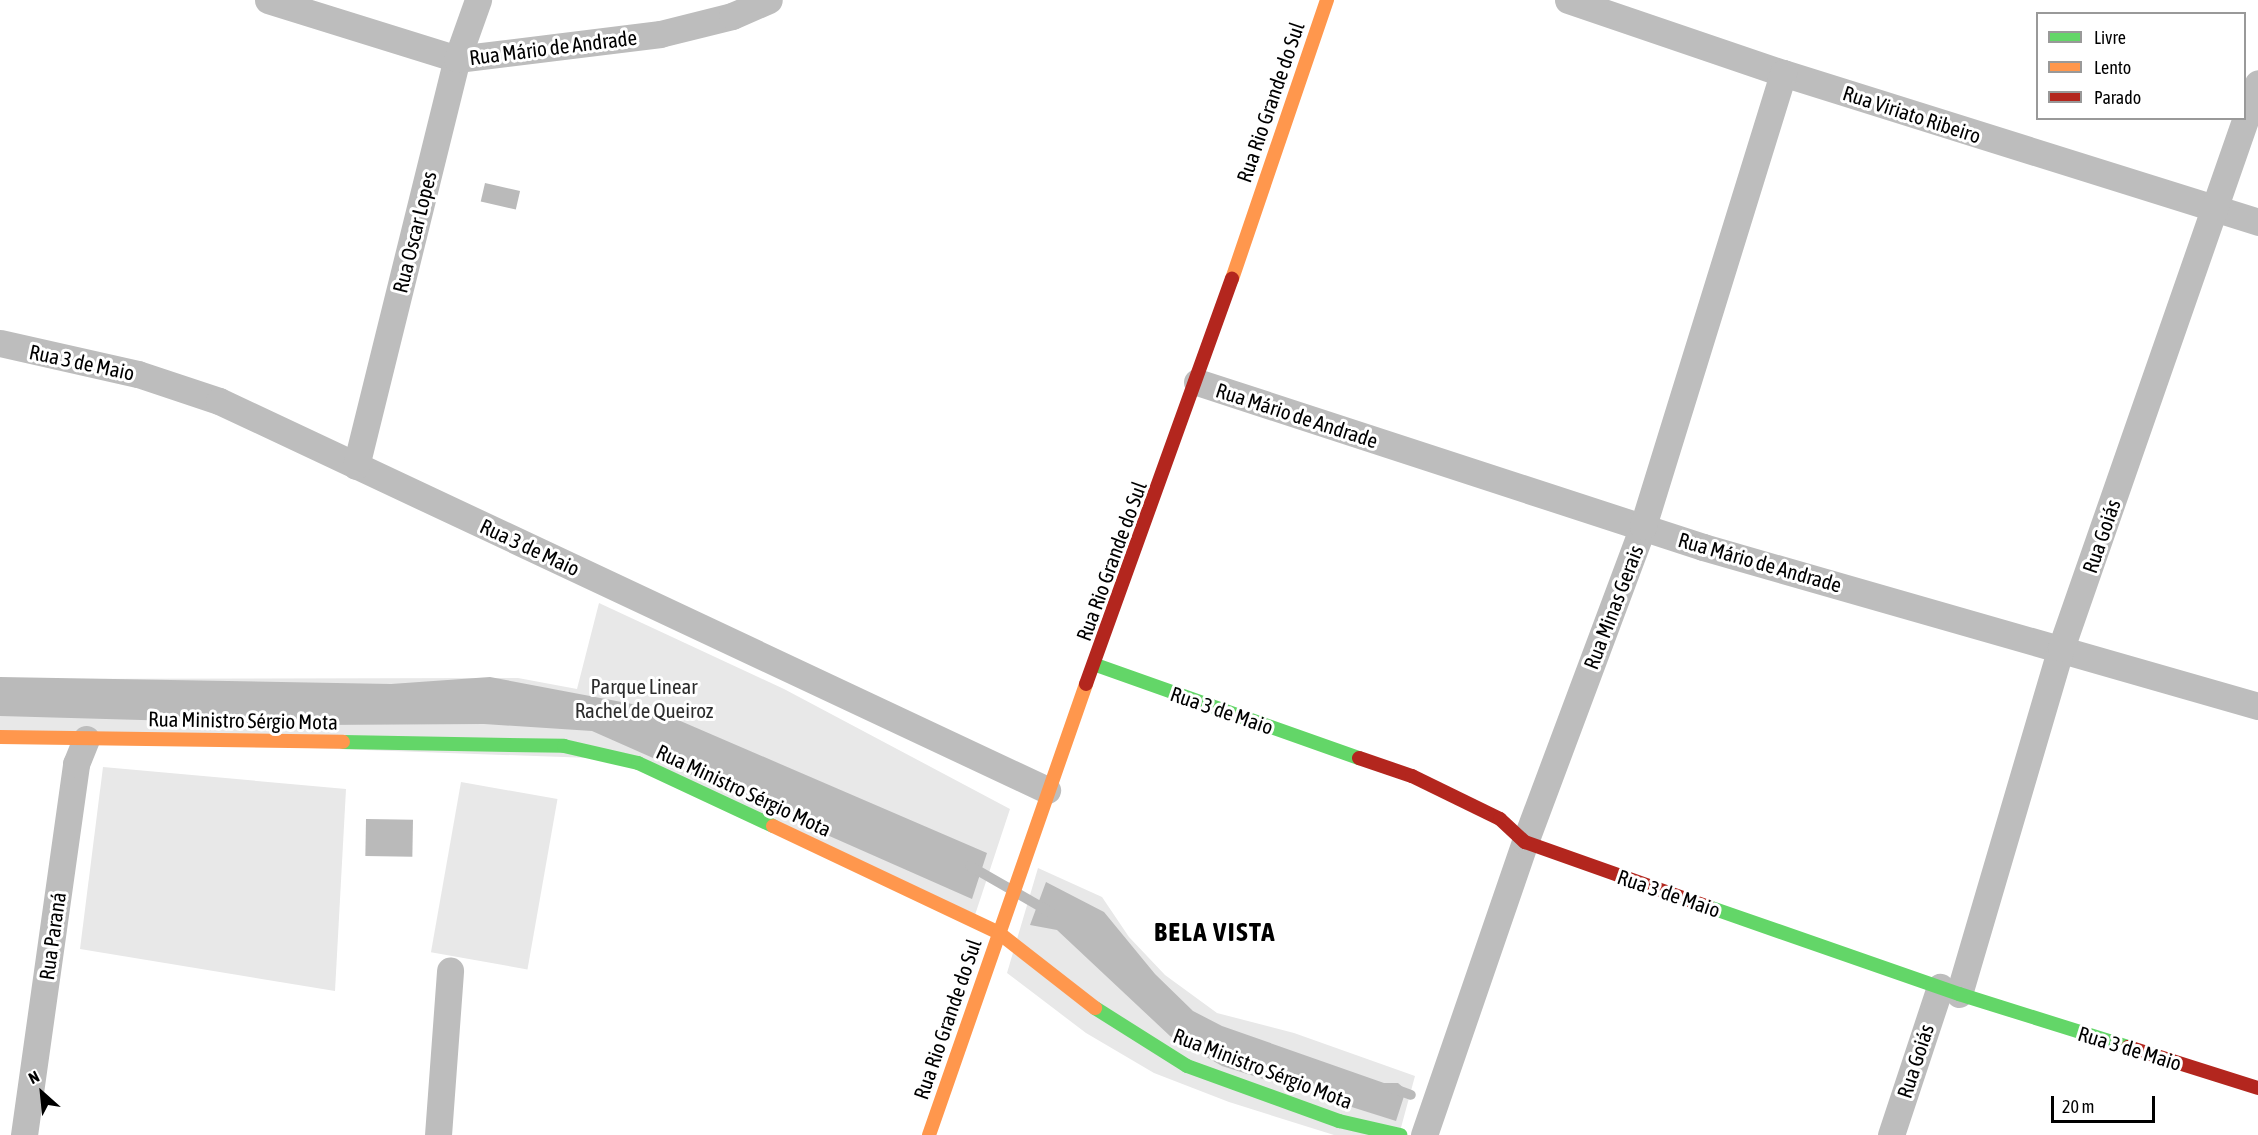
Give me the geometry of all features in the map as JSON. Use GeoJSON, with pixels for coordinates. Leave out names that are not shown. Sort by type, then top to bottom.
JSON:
{"type":"FeatureCollection","features":[{"type":"Feature","properties":{"kind":"street","name":"Rua Mário de Andrade"},"geometry":{"type":"LineString","coordinates":[[268,0],[457,59],[660,34],[732,16],[769,0]]}},
{"type":"Feature","properties":{"kind":"street","name":"Rua Oscar Lopes"},"geometry":{"type":"LineString","coordinates":[[356,466],[457,59],[478,0]]}},
{"type":"Feature","properties":{"kind":"street","name":"Rua Rio Grande do Sul"},"geometry":{"type":"LineString","coordinates":[[929,1135],[1047,790],[1096,665],[1197,382],[1327,0]]}},
{"type":"Feature","properties":{"kind":"street","name":"Rua Viriato Ribeiro"},"geometry":{"type":"LineString","coordinates":[[1568,0],[1784,73],[2258,222]]}},
{"type":"Feature","properties":{"kind":"street","name":"Rua Minas Gerais"},"geometry":{"type":"LineString","coordinates":[[1424,1135],[1525,843],[1643,526],[1784,73]]}},
{"type":"Feature","properties":{"kind":"street","name":"Rua Goiás"},"geometry":{"type":"LineString","coordinates":[[2246,118],[2258,83]]}},
{"type":"Feature","properties":{"kind":"street","name":"Rua Goiás"},"geometry":{"type":"LineString","coordinates":[[1891,1135],[1950,991],[2061,648],[2245,120]]}},
{"type":"Feature","properties":{"kind":"street","name":"Rua 3 de Maio"},"geometry":{"type":"LineString","coordinates":[[0,343],[138,374],[219,401],[1047,790]]}},
{"type":"Feature","properties":{"kind":"street","name":"Rua Mário de Andrade"},"geometry":{"type":"LineString","coordinates":[[1197,382],[1714,550],[2258,706]]}},
{"type":"Feature","properties":{"kind":"street","name":"Rua 3 de Maio"},"geometry":{"type":"LineString","coordinates":[[1096,665],[1412,776],[1500,819],[1525,843],[1950,991],[2258,1088]]}},
{"type":"Feature","properties":{"kind":"street","name":"Rua Ministro Sérgio Mota"},"geometry":{"type":"LineString","coordinates":[[0,737],[564,746],[638,763],[1000,931],[1089,1004],[1187,1066],[1339,1121],[1400,1135]]}},
{"type":"Feature","properties":{"kind":"street","name":"Rua Paraná"},"geometry":{"type":"LineString","coordinates":[[24,1135],[76,764],[86,739]]}},
{"type":"Feature","properties":{"kind":"street"},"geometry":{"type":"LineString","coordinates":[[438,1135],[450,970]]}},
{"type":"Feature","properties":{"kind":"green space","name":"Parque Linear Rachel de Queiroz"},"geometry":{"type":"Polygon","coordinates":[[[599,603],[784,689],[1010,809],[973,921],[619,759],[0,737],[0,679],[518,678],[577,689],[599,603]]]}},
{"type":"Feature","properties":{"kind":"green space"},"geometry":{"type":"Polygon","coordinates":[[[103,767],[346,789],[335,991],[80,949],[103,767]]]}},
{"type":"Feature","properties":{"kind":"green space"},"geometry":{"type":"Polygon","coordinates":[[[461,782],[558,799],[527,969],[431,952],[461,782]]]}},
{"type":"Feature","properties":{"kind":"green space"},"geometry":{"type":"Polygon","coordinates":[[[1038,868],[1102,897],[1129,937],[1165,975],[1217,1013],[1294,1033],[1415,1076],[1399,1135],[1334,1135],[1229,1102],[1154,1073],[1086,1033],[1007,973],[1038,868]]]}},
{"type":"Feature","properties":{"kind":"shaded area"},"geometry":{"type":"Polygon","coordinates":[[[485,183],[520,191],[516,210],[481,202],[485,183]]]}},
{"type":"Feature","properties":{"kind":"shaded area"},"geometry":{"type":"Polygon","coordinates":[[[0,677],[391,684],[490,677],[648,707],[987,853],[972,899],[592,731],[484,724],[317,725],[0,716],[0,677]]]}},
{"type":"Feature","properties":{"kind":"shaded area"},"geometry":{"type":"Polygon","coordinates":[[[366,819],[413,820],[412,857],[365,856],[366,819]]]}},
{"type":"Feature","properties":{"kind":"shaded area"},"geometry":{"type":"Polygon","coordinates":[[[1046,882],[1104,912],[1155,974],[1193,1011],[1222,1026],[1384,1083],[1398,1083],[1406,1090],[1396,1121],[1222,1066],[1170,1036],[1057,930],[1030,925],[1046,882]]]}},
{"type":"Feature","properties":{"kind":"waterway"},"geometry":{"type":"LineString","coordinates":[[970,866],[1050,912]]}},
{"type":"Feature","properties":{"kind":"waterway"},"geometry":{"type":"LineString","coordinates":[[1392,1088],[1411,1095]]}},
{"type":"Feature","properties":{"kind":"traffic: fast"},"geometry":{"type":"LineString","coordinates":[[1096,665],[1359,758]]}},
{"type":"Feature","properties":{"kind":"traffic: fast"},"geometry":{"type":"LineString","coordinates":[[343,742],[564,746],[638,763],[773,826]]}},
{"type":"Feature","properties":{"kind":"traffic: fast"},"geometry":{"type":"LineString","coordinates":[[1709,907],[1959,994],[2128,1047]]}},
{"type":"Feature","properties":{"kind":"traffic: fast"},"geometry":{"type":"LineString","coordinates":[[1095,1008],[1187,1066],[1339,1121],[1400,1135]]}},
{"type":"Feature","properties":{"kind":"traffic: slow"},"geometry":{"type":"LineString","coordinates":[[1232,279],[1327,0]]}},
{"type":"Feature","properties":{"kind":"traffic: slow"},"geometry":{"type":"LineString","coordinates":[[929,1135],[1086,684]]}},
{"type":"Feature","properties":{"kind":"traffic: slow"},"geometry":{"type":"LineString","coordinates":[[0,737],[343,742]]}},
{"type":"Feature","properties":{"kind":"traffic: slow"},"geometry":{"type":"LineString","coordinates":[[773,826],[999,933],[1095,1008]]}},
{"type":"Feature","properties":{"kind":"traffic: jam"},"geometry":{"type":"LineString","coordinates":[[1086,684],[1232,279]]}},
{"type":"Feature","properties":{"kind":"traffic: jam"},"geometry":{"type":"LineString","coordinates":[[1359,758],[1412,776],[1500,819],[1525,842],[1709,907]]}},
{"type":"Feature","properties":{"kind":"traffic: jam"},"geometry":{"type":"LineString","coordinates":[[2128,1047],[2258,1088]]}},
{"type":"Feature","properties":{"kind":"district","name":"BELA VISTA"},"geometry":{"type":"Point","coordinates":[1215,932]}}]}
